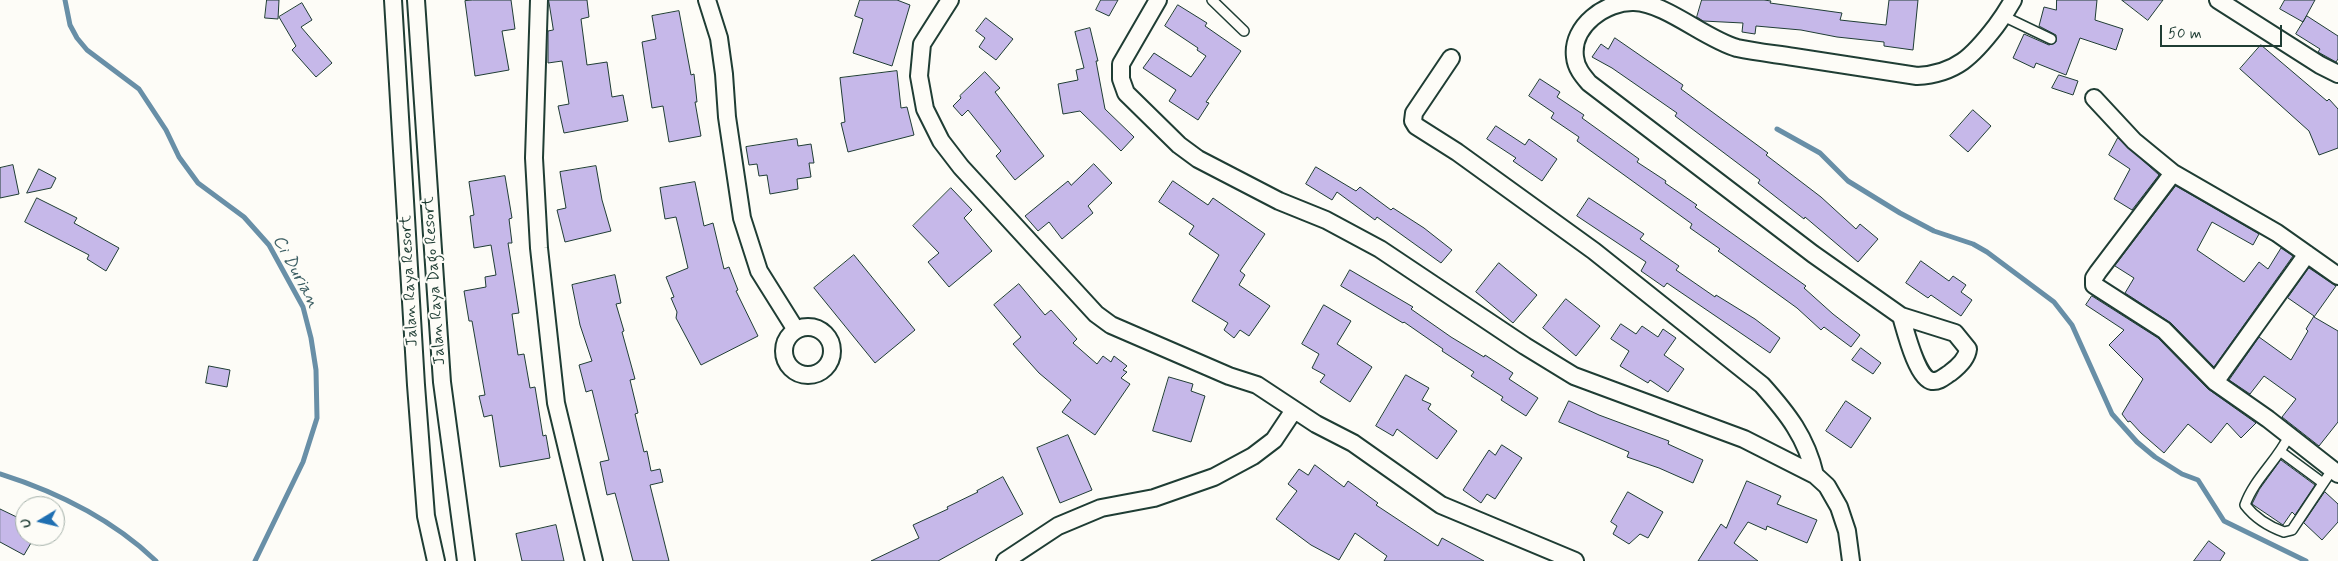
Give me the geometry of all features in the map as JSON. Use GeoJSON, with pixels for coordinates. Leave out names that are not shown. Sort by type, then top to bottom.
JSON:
{"type":"FeatureCollection","features":[{"type":"Feature","properties":{"kind":"street","name":"Jalan Raya Resort"},"geometry":{"type":"LineString","coordinates":[[393,0],[416,385],[426,516],[436,561]]}},
{"type":"Feature","properties":{"kind":"street","name":"Jalan Raya Dago Resort"},"geometry":{"type":"LineString","coordinates":[[416,0],[442,382],[466,561]]}},
{"type":"Feature","properties":{"kind":"street"},"geometry":{"type":"LineString","coordinates":[[539,0],[534,158],[539,248],[556,403],[594,561]]}},
{"type":"Feature","properties":{"kind":"street"},"geometry":{"type":"LineString","coordinates":[[707,0],[719,38],[727,117],[742,218],[759,271],[796,330]]}},
{"type":"Feature","properties":{"kind":"street"},"geometry":{"type":"LineString","coordinates":[[950,0],[922,44],[919,76],[925,109],[941,141],[961,167],[1096,314],[1111,325],[1229,376],[1257,385],[1294,410],[1353,443],[1440,505],[1575,561]]}},
{"type":"Feature","properties":{"kind":"street"},"geometry":{"type":"LineString","coordinates":[[1158,0],[1121,64],[1121,79],[1126,93],[1179,145],[1198,159],[1255,188],[1326,220],[1380,249],[1525,346],[1574,376],[1744,439],[1815,476],[1827,486],[1839,507],[1847,531],[1852,561]]}},
{"type":"Feature","properties":{"kind":"street"},"geometry":{"type":"LineString","coordinates":[[1901,316],[1812,254],[1589,84],[1580,72],[1575,58],[1576,45],[1583,28],[1605,7],[1618,3],[1636,2],[1671,15],[1736,48],[1917,76],[1934,75],[1951,70],[1973,55],[2013,0]]}},
{"type":"Feature","properties":{"kind":"street"},"geometry":{"type":"LineString","coordinates":[[2218,0],[2320,65],[2338,74]]}},
{"type":"Feature","properties":{"kind":"street"},"geometry":{"type":"LineString","coordinates":[[1451,58],[1414,113],[1416,126],[1457,152],[1594,251],[1762,385],[1781,406],[1797,429],[1809,452],[1815,476]]}},
{"type":"Feature","properties":{"kind":"street"},"geometry":{"type":"LineString","coordinates":[[2094,98],[2134,141],[2173,173],[2276,233],[2338,276]]}},
{"type":"Feature","properties":{"kind":"street"},"geometry":{"type":"LineString","coordinates":[[2173,173],[2098,272],[2093,282],[2094,286],[2164,330],[2215,382],[2289,436],[2331,476]]}},
{"type":"Feature","properties":{"kind":"street"},"geometry":{"type":"LineString","coordinates":[[2215,382],[2307,254]]}},
{"type":"Feature","properties":{"kind":"street"},"geometry":{"type":"LineString","coordinates":[[1005,561],[1058,526],[1101,508],[1154,498],[1214,476],[1253,456],[1274,440],[1294,410]]}},
{"type":"Feature","properties":{"kind":"lane"},"geometry":{"type":"LineString","coordinates":[[1212,0],[1244,31]]}},
{"type":"Feature","properties":{"kind":"lane"},"geometry":{"type":"LineString","coordinates":[[2003,16],[2051,39]]}},
{"type":"Feature","properties":{"kind":"lane"},"geometry":{"type":"LineString","coordinates":[[2282,452],[2331,476],[2292,530],[2284,532],[2273,528],[2251,512],[2245,505],[2250,492],[2282,452],[2289,436]]}},
{"type":"Feature","properties":{"kind":"building"},"geometry":{"type":"Polygon","coordinates":[[[267,0],[279,0],[278,19],[265,18],[267,0]]]}},
{"type":"Feature","properties":{"kind":"building"},"geometry":{"type":"Polygon","coordinates":[[[511,0],[515,29],[502,31],[509,70],[475,76],[465,1],[511,0]]]}},
{"type":"Feature","properties":{"kind":"building"},"geometry":{"type":"Polygon","coordinates":[[[549,0],[587,0],[589,17],[581,19],[587,65],[607,62],[612,97],[623,95],[628,121],[564,133],[558,106],[569,104],[562,61],[548,63],[548,31],[553,30],[549,0]]]}},
{"type":"Feature","properties":{"kind":"building"},"geometry":{"type":"Polygon","coordinates":[[[860,0],[897,0],[910,5],[892,66],[853,53],[863,19],[855,16],[860,0]]]}},
{"type":"Feature","properties":{"kind":"building"},"geometry":{"type":"Polygon","coordinates":[[[1101,0],[1118,0],[1109,16],[1096,10],[1101,0]]]}},
{"type":"Feature","properties":{"kind":"building"},"geometry":{"type":"Polygon","coordinates":[[[1702,0],[1764,0],[1771,1],[1770,3],[1842,13],[1840,20],[1886,25],[1889,0],[1918,0],[1913,50],[1884,46],[1884,42],[1837,37],[1801,30],[1756,26],[1755,34],[1742,32],[1743,23],[1703,21],[1697,17],[1702,0]]]}},
{"type":"Feature","properties":{"kind":"building"},"geometry":{"type":"Polygon","coordinates":[[[2057,0],[2097,0],[2095,20],[2123,29],[2116,50],[2080,38],[2066,75],[2036,63],[2034,68],[2013,58],[2024,34],[2049,45],[2056,42],[2056,35],[2039,26],[2044,7],[2056,10],[2057,0]]]}},
{"type":"Feature","properties":{"kind":"building"},"geometry":{"type":"Polygon","coordinates":[[[2122,0],[2163,0],[2148,20],[2122,0]]]}},
{"type":"Feature","properties":{"kind":"building"},"geometry":{"type":"Polygon","coordinates":[[[2285,0],[2315,0],[2303,22],[2280,9],[2285,0]]]}},
{"type":"Feature","properties":{"kind":"building"},"geometry":{"type":"Polygon","coordinates":[[[302,3],[312,20],[301,27],[332,63],[316,77],[292,50],[296,46],[279,17],[302,3]]]}},
{"type":"Feature","properties":{"kind":"building"},"geometry":{"type":"Polygon","coordinates":[[[1178,5],[1207,23],[1205,26],[1241,51],[1206,102],[1209,103],[1198,120],[1169,101],[1176,90],[1143,68],[1154,53],[1191,77],[1206,56],[1197,50],[1198,48],[1165,26],[1178,5]]]}},
{"type":"Feature","properties":{"kind":"building"},"geometry":{"type":"Polygon","coordinates":[[[679,11],[691,75],[694,74],[697,102],[695,102],[701,136],[669,142],[663,106],[652,108],[642,42],[656,39],[652,16],[679,11]]]}},
{"type":"Feature","properties":{"kind":"building"},"geometry":{"type":"Polygon","coordinates":[[[2307,16],[2338,36],[2338,59],[2336,62],[2318,52],[2320,49],[2296,34],[2307,16]]]}},
{"type":"Feature","properties":{"kind":"building"},"geometry":{"type":"Polygon","coordinates":[[[986,18],[1013,39],[996,60],[979,47],[985,38],[976,31],[986,18]]]}},
{"type":"Feature","properties":{"kind":"building"},"geometry":{"type":"Polygon","coordinates":[[[1090,28],[1098,61],[1096,61],[1105,109],[1134,137],[1121,151],[1080,111],[1063,114],[1058,84],[1078,80],[1076,70],[1084,68],[1075,32],[1090,28]]]}},
{"type":"Feature","properties":{"kind":"building"},"geometry":{"type":"Polygon","coordinates":[[[1615,38],[1683,85],[1681,89],[1768,153],[1766,155],[1821,197],[1856,229],[1860,224],[1878,239],[1858,262],[1805,217],[1804,219],[1758,183],[1760,180],[1675,116],[1677,113],[1612,68],[1592,57],[1601,44],[1608,49],[1615,38]]]}},
{"type":"Feature","properties":{"kind":"building"},"geometry":{"type":"Polygon","coordinates":[[[2261,45],[2327,101],[2329,99],[2338,109],[2338,148],[2319,155],[2309,131],[2240,69],[2261,45]]]}},
{"type":"Feature","properties":{"kind":"building"},"geometry":{"type":"Polygon","coordinates":[[[897,71],[901,108],[907,107],[914,135],[848,152],[841,123],[845,122],[840,78],[897,71]]]}},
{"type":"Feature","properties":{"kind":"building"},"geometry":{"type":"Polygon","coordinates":[[[985,72],[1000,88],[995,92],[1044,156],[1015,180],[996,156],[1001,151],[968,110],[962,116],[953,106],[961,98],[960,96],[985,72]]]}},
{"type":"Feature","properties":{"kind":"building"},"geometry":{"type":"Polygon","coordinates":[[[2059,75],[2078,81],[2073,95],[2052,88],[2059,75]]]}},
{"type":"Feature","properties":{"kind":"building"},"geometry":{"type":"Polygon","coordinates":[[[1540,79],[1560,92],[1557,97],[1584,115],[1582,118],[1639,159],[1637,162],[1697,205],[1695,207],[1806,286],[1804,288],[1860,335],[1851,347],[1824,327],[1821,330],[1797,308],[1718,251],[1720,249],[1690,228],[1692,224],[1577,141],[1579,137],[1551,118],[1554,113],[1529,96],[1540,79]]]}},
{"type":"Feature","properties":{"kind":"building"},"geometry":{"type":"Polygon","coordinates":[[[1973,110],[1991,126],[1968,152],[1950,136],[1973,110]]]}},
{"type":"Feature","properties":{"kind":"building"},"geometry":{"type":"Polygon","coordinates":[[[1496,126],[1525,145],[1529,139],[1557,159],[1542,181],[1513,161],[1516,158],[1487,139],[1496,126]]]}},
{"type":"Feature","properties":{"kind":"building"},"geometry":{"type":"Polygon","coordinates":[[[2118,138],[2159,175],[2132,210],[2114,199],[2130,169],[2109,155],[2118,138]]]}},
{"type":"Feature","properties":{"kind":"building"},"geometry":{"type":"Polygon","coordinates":[[[797,139],[798,146],[811,144],[814,163],[809,163],[811,177],[797,179],[798,189],[770,194],[767,175],[759,176],[757,164],[749,165],[746,147],[797,139]]]}},
{"type":"Feature","properties":{"kind":"building"},"geometry":{"type":"Polygon","coordinates":[[[1094,164],[1112,183],[1088,206],[1093,213],[1062,239],[1049,222],[1038,231],[1025,216],[1068,181],[1071,185],[1094,164]]]}},
{"type":"Feature","properties":{"kind":"building"},"geometry":{"type":"Polygon","coordinates":[[[13,165],[19,194],[0,198],[0,168],[13,165]]]}},
{"type":"Feature","properties":{"kind":"building"},"geometry":{"type":"Polygon","coordinates":[[[596,166],[602,200],[611,231],[565,242],[557,210],[566,208],[560,172],[596,166]]]}},
{"type":"Feature","properties":{"kind":"building"},"geometry":{"type":"Polygon","coordinates":[[[1316,167],[1356,191],[1360,187],[1391,210],[1393,208],[1424,228],[1452,250],[1441,263],[1377,217],[1375,220],[1337,192],[1332,200],[1306,184],[1316,167]]]}},
{"type":"Feature","properties":{"kind":"building"},"geometry":{"type":"Polygon","coordinates":[[[39,169],[56,178],[51,188],[27,193],[39,169]]]}},
{"type":"Feature","properties":{"kind":"building"},"geometry":{"type":"Polygon","coordinates":[[[505,176],[512,218],[509,219],[512,243],[508,243],[519,313],[512,314],[518,355],[524,354],[530,388],[535,387],[543,436],[546,435],[550,458],[500,467],[492,415],[484,417],[479,396],[485,395],[472,321],[469,321],[464,291],[486,287],[485,277],[496,275],[491,245],[474,248],[470,216],[474,215],[469,182],[505,176]]]}},
{"type":"Feature","properties":{"kind":"building"},"geometry":{"type":"Polygon","coordinates":[[[1173,181],[1208,205],[1213,198],[1265,234],[1240,271],[1245,275],[1239,285],[1270,306],[1249,336],[1240,330],[1234,338],[1224,330],[1228,323],[1192,301],[1219,255],[1189,234],[1194,226],[1159,202],[1173,181]]]}},
{"type":"Feature","properties":{"kind":"building"},"geometry":{"type":"Polygon","coordinates":[[[695,182],[704,226],[713,223],[724,269],[729,267],[738,290],[736,291],[758,336],[701,365],[676,318],[677,312],[671,298],[674,297],[666,277],[688,268],[676,217],[665,219],[660,188],[695,182]]]}},
{"type":"Feature","properties":{"kind":"building"},"geometry":{"type":"Polygon","coordinates":[[[2176,186],[2259,234],[2253,245],[2212,222],[2197,250],[2244,282],[2259,262],[2268,269],[2281,248],[2293,256],[2214,367],[2171,323],[2125,293],[2134,278],[2115,266],[2176,186]]]}},
{"type":"Feature","properties":{"kind":"building"},"geometry":{"type":"Polygon","coordinates":[[[951,188],[972,210],[964,218],[992,251],[949,287],[928,262],[939,253],[913,226],[951,188]]]}},
{"type":"Feature","properties":{"kind":"building"},"geometry":{"type":"Polygon","coordinates":[[[37,198],[77,218],[74,223],[119,248],[106,271],[87,259],[89,255],[25,222],[37,198]]]}},
{"type":"Feature","properties":{"kind":"building"},"geometry":{"type":"Polygon","coordinates":[[[1589,198],[1644,234],[1640,239],[1679,266],[1676,270],[1715,297],[1716,295],[1755,319],[1780,338],[1770,353],[1667,283],[1664,287],[1641,271],[1646,262],[1577,216],[1589,198]]]}},
{"type":"Feature","properties":{"kind":"building"},"geometry":{"type":"Polygon","coordinates":[[[854,255],[915,330],[875,363],[814,288],[854,255]]]}},
{"type":"Feature","properties":{"kind":"building"},"geometry":{"type":"Polygon","coordinates":[[[1921,261],[1949,281],[1953,276],[1966,285],[1961,292],[1972,300],[1961,316],[1931,295],[1928,298],[1906,283],[1921,261]]]}},
{"type":"Feature","properties":{"kind":"building"},"geometry":{"type":"Polygon","coordinates":[[[1499,263],[1537,295],[1513,323],[1476,292],[1499,263]]]}},
{"type":"Feature","properties":{"kind":"building"},"geometry":{"type":"Polygon","coordinates":[[[2309,268],[2336,286],[2314,317],[2338,331],[2338,422],[2319,446],[2282,417],[2296,399],[2264,376],[2250,394],[2229,380],[2259,337],[2291,360],[2308,331],[2306,329],[2314,316],[2288,298],[2309,268]]]}},
{"type":"Feature","properties":{"kind":"building"},"geometry":{"type":"Polygon","coordinates":[[[1350,270],[1413,307],[1411,309],[1451,337],[1484,357],[1485,355],[1513,373],[1509,379],[1538,398],[1526,416],[1501,400],[1503,397],[1471,376],[1474,372],[1442,351],[1443,349],[1404,322],[1341,286],[1350,270]]]}},
{"type":"Feature","properties":{"kind":"building"},"geometry":{"type":"Polygon","coordinates":[[[615,275],[621,303],[616,304],[635,379],[630,380],[638,413],[635,414],[644,452],[647,451],[651,471],[660,469],[663,482],[650,485],[669,561],[633,561],[615,493],[607,495],[600,462],[609,460],[592,390],[586,392],[579,365],[592,361],[580,325],[572,285],[615,275]]]}},
{"type":"Feature","properties":{"kind":"building"},"geometry":{"type":"Polygon","coordinates":[[[1019,284],[1045,315],[1051,310],[1077,339],[1073,343],[1097,364],[1103,356],[1111,362],[1114,356],[1127,366],[1123,370],[1127,372],[1121,378],[1130,384],[1095,435],[1062,412],[1071,400],[1039,373],[1013,344],[1021,337],[994,305],[1019,284]]]}},
{"type":"Feature","properties":{"kind":"building"},"geometry":{"type":"Polygon","coordinates":[[[2092,296],[2158,338],[2208,389],[2256,423],[2241,438],[2227,423],[2211,443],[2188,424],[2164,453],[2130,421],[2128,422],[2122,414],[2143,379],[2109,345],[2124,330],[2086,305],[2092,296]]]}},
{"type":"Feature","properties":{"kind":"building"},"geometry":{"type":"Polygon","coordinates":[[[1566,299],[1600,326],[1576,356],[1543,328],[1566,299]]]}},
{"type":"Feature","properties":{"kind":"building"},"geometry":{"type":"Polygon","coordinates":[[[1324,305],[1351,321],[1337,344],[1372,367],[1350,402],[1320,382],[1325,375],[1312,368],[1319,354],[1302,344],[1324,305]]]}},
{"type":"Feature","properties":{"kind":"building"},"geometry":{"type":"Polygon","coordinates":[[[1621,324],[1636,334],[1642,326],[1658,337],[1663,329],[1676,338],[1664,355],[1684,369],[1668,392],[1650,380],[1648,383],[1620,366],[1629,351],[1611,339],[1621,324]]]}},
{"type":"Feature","properties":{"kind":"building"},"geometry":{"type":"Polygon","coordinates":[[[1861,348],[1881,363],[1873,374],[1852,360],[1861,348]]]}},
{"type":"Feature","properties":{"kind":"building"},"geometry":{"type":"Polygon","coordinates":[[[209,366],[230,370],[227,387],[206,383],[209,366]]]}},
{"type":"Feature","properties":{"kind":"building"},"geometry":{"type":"Polygon","coordinates":[[[1406,375],[1429,388],[1422,400],[1431,404],[1428,409],[1457,431],[1437,459],[1397,429],[1393,436],[1376,426],[1406,375]]]}},
{"type":"Feature","properties":{"kind":"building"},"geometry":{"type":"Polygon","coordinates":[[[1169,377],[1193,384],[1191,391],[1205,396],[1191,442],[1153,431],[1169,377]]]}},
{"type":"Feature","properties":{"kind":"building"},"geometry":{"type":"Polygon","coordinates":[[[1569,401],[1599,415],[1669,441],[1668,444],[1703,460],[1693,483],[1627,457],[1629,452],[1559,422],[1569,401]]]}},
{"type":"Feature","properties":{"kind":"building"},"geometry":{"type":"Polygon","coordinates":[[[1846,401],[1871,418],[1851,448],[1826,431],[1846,401]]]}},
{"type":"Feature","properties":{"kind":"building"},"geometry":{"type":"Polygon","coordinates":[[[1068,435],[1092,490],[1060,503],[1037,448],[1068,435]]]}},
{"type":"Feature","properties":{"kind":"building"},"geometry":{"type":"Polygon","coordinates":[[[1502,445],[1522,458],[1495,499],[1487,494],[1481,503],[1463,490],[1489,450],[1495,455],[1502,445]]]}},
{"type":"Feature","properties":{"kind":"building"},"geometry":{"type":"Polygon","coordinates":[[[2281,460],[2315,485],[2295,515],[2292,512],[2283,525],[2252,504],[2259,490],[2281,460]]]}},
{"type":"Feature","properties":{"kind":"building"},"geometry":{"type":"Polygon","coordinates":[[[1315,465],[1344,487],[1348,481],[1378,503],[1376,505],[1438,546],[1442,538],[1484,561],[1384,561],[1387,556],[1355,533],[1339,560],[1311,545],[1276,519],[1297,491],[1288,484],[1299,469],[1308,475],[1315,465]]]}},
{"type":"Feature","properties":{"kind":"building"},"geometry":{"type":"Polygon","coordinates":[[[1003,477],[1023,514],[938,561],[871,561],[919,538],[913,525],[948,509],[947,507],[1003,477]]]}},
{"type":"Feature","properties":{"kind":"building"},"geometry":{"type":"Polygon","coordinates":[[[1747,481],[1781,496],[1777,504],[1817,520],[1807,543],[1767,526],[1766,530],[1748,522],[1734,543],[1758,561],[1698,561],[1721,524],[1726,528],[1747,481]]]}},
{"type":"Feature","properties":{"kind":"building"},"geometry":{"type":"Polygon","coordinates":[[[1628,492],[1663,512],[1648,538],[1640,534],[1629,544],[1613,534],[1617,526],[1611,522],[1628,492]]]}},
{"type":"Feature","properties":{"kind":"building"},"geometry":{"type":"Polygon","coordinates":[[[2325,492],[2338,504],[2338,522],[2322,540],[2304,523],[2325,492]]]}},
{"type":"Feature","properties":{"kind":"building"},"geometry":{"type":"Polygon","coordinates":[[[0,509],[15,516],[15,546],[29,546],[24,555],[0,542],[0,509]]]}},
{"type":"Feature","properties":{"kind":"building"},"geometry":{"type":"Polygon","coordinates":[[[556,525],[564,561],[522,561],[516,534],[556,525]]]}},
{"type":"Feature","properties":{"kind":"building"},"geometry":{"type":"Polygon","coordinates":[[[2209,541],[2225,553],[2220,561],[2194,561],[2209,541]]]}},
{"type":"Feature","properties":{"kind":"waterway","name":"Ci Durian"},"geometry":{"type":"LineString","coordinates":[[65,0],[70,25],[77,38],[87,50],[139,89],[166,130],[179,157],[198,183],[244,217],[269,245],[303,307],[311,338],[316,370],[317,418],[303,462],[255,561]]}},
{"type":"Feature","properties":{"kind":"waterway"},"geometry":{"type":"LineString","coordinates":[[1777,129],[1820,153],[1848,181],[1900,213],[1934,231],[1973,244],[1987,252],[2054,302],[2072,325],[2112,414],[2137,442],[2155,457],[2182,474],[2198,480],[2224,521],[2306,561]]}},
{"type":"Feature","properties":{"kind":"waterway"},"geometry":{"type":"LineString","coordinates":[[0,474],[42,489],[103,520],[156,561]]}}]}
